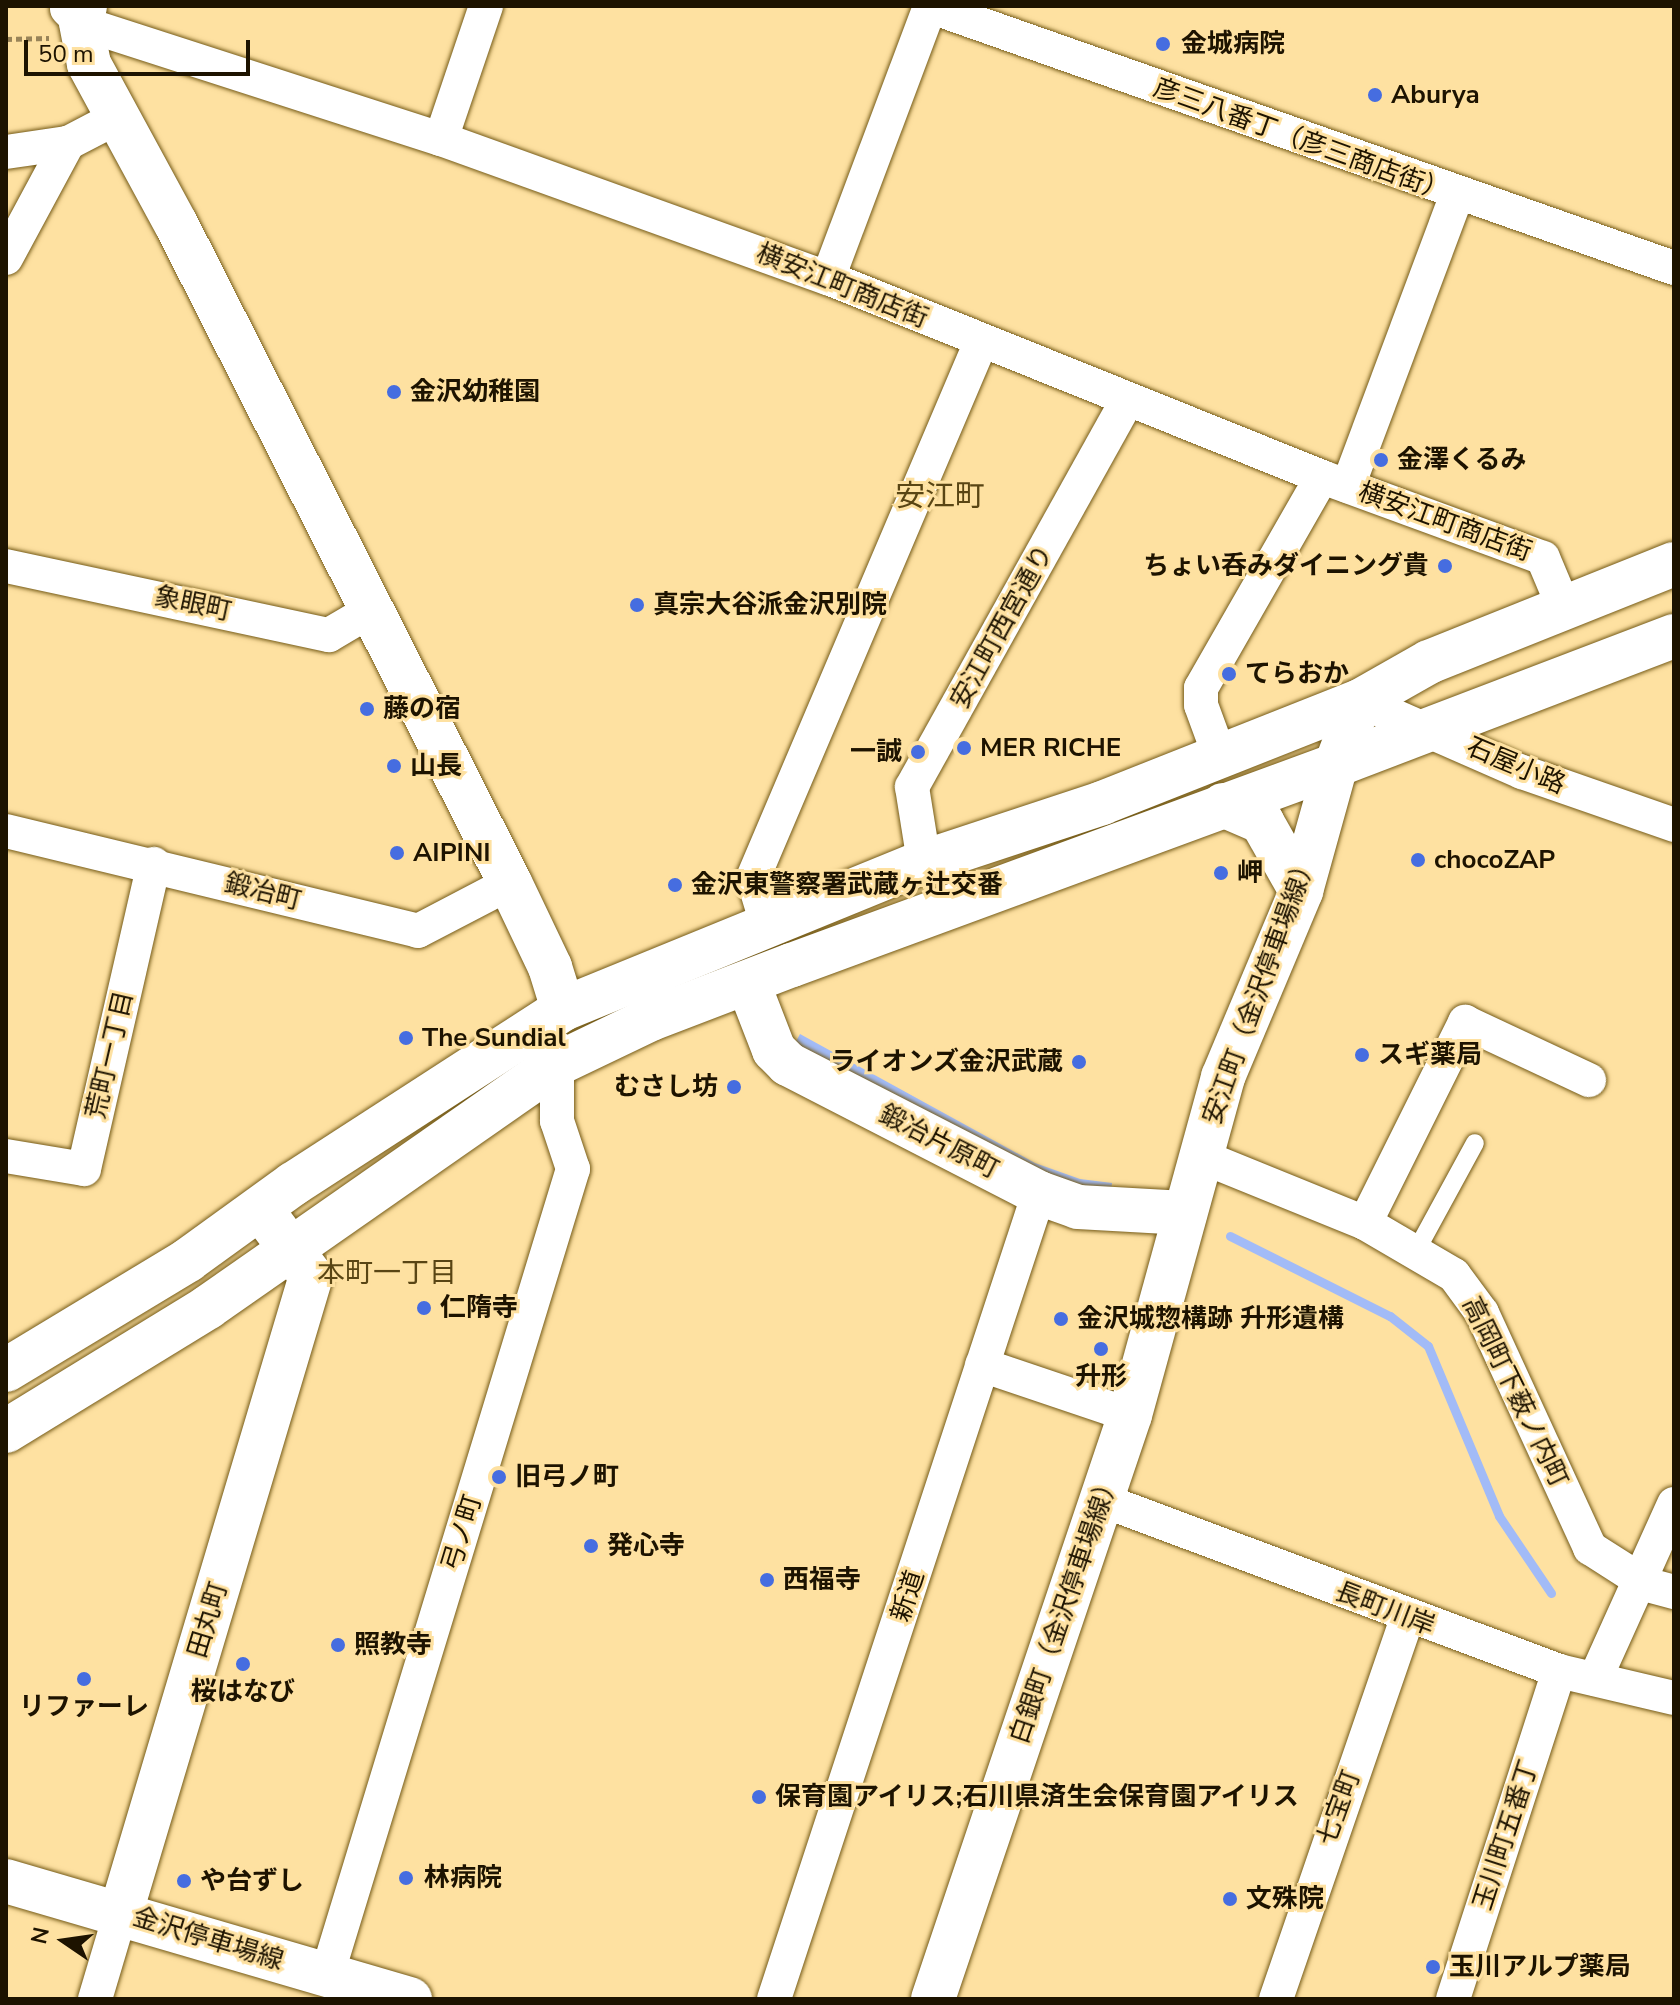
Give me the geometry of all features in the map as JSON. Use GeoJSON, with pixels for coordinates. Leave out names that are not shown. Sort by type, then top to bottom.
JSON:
{"type":"FeatureCollection","features":[{"type":"Feature","properties":{"kind":"street"},"geometry":{"type":"LineString","coordinates":[[441,139],[486,6]]}},
{"type":"Feature","properties":{"kind":"street"},"geometry":{"type":"LineString","coordinates":[[828,278],[930,6]]}},
{"type":"Feature","properties":{"kind":"street","name":"彦三八番丁（彦三商店街）"},"geometry":{"type":"LineString","coordinates":[[930,6],[1457,195],[1674,268]]}},
{"type":"Feature","properties":{"kind":"street"},"geometry":{"type":"LineString","coordinates":[[76,12],[89,64],[373,609],[550,967],[563,1009]]}},
{"type":"Feature","properties":{"kind":"street","name":"横安江町商店街"},"geometry":{"type":"LineString","coordinates":[[76,12],[828,278],[1335,482],[1543,558],[1564,608]]}},
{"type":"Feature","properties":{"kind":"street"},"geometry":{"type":"LineString","coordinates":[[6,152],[68,143],[118,117]]}},
{"type":"Feature","properties":{"kind":"street"},"geometry":{"type":"LineString","coordinates":[[6,258],[68,143]]}},
{"type":"Feature","properties":{"kind":"street"},"geometry":{"type":"LineString","coordinates":[[1220,757],[1201,705],[1201,688],[1335,482],[1457,195]]}},
{"type":"Feature","properties":{"kind":"street"},"geometry":{"type":"LineString","coordinates":[[767,924],[753,878],[981,342]]}},
{"type":"Feature","properties":{"kind":"street","name":"安江町西宮通り"},"geometry":{"type":"LineString","coordinates":[[924,862],[912,787],[1127,400]]}},
{"type":"Feature","properties":{"kind":"street"},"geometry":{"type":"LineString","coordinates":[[6,1370],[188,1260],[563,1009],[924,862],[1102,803],[1360,701],[1429,662],[1674,564]]}},
{"type":"Feature","properties":{"kind":"street","name":"象眼町"},"geometry":{"type":"LineString","coordinates":[[6,566],[329,635],[373,609]]}},
{"type":"Feature","properties":{"kind":"street"},"geometry":{"type":"LineString","coordinates":[[6,1431],[208,1307],[555,1065],[651,1019],[1223,805],[1433,730],[1674,636]]}},
{"type":"Feature","properties":{"kind":"street","name":"石屋小路"},"geometry":{"type":"LineString","coordinates":[[1360,701],[1433,730],[1522,772],[1674,825]]}},
{"type":"Feature","properties":{"kind":"street","name":"安江町（金沢停車場線）"},"geometry":{"type":"LineString","coordinates":[[1185,1213],[1223,1077],[1301,891],[1336,765],[1360,701]]}},
{"type":"Feature","properties":{"kind":"street"},"geometry":{"type":"LineString","coordinates":[[1223,805],[1262,822],[1301,891]]}},
{"type":"Feature","properties":{"kind":"street","name":"鍛冶町"},"geometry":{"type":"LineString","coordinates":[[6,831],[154,864],[418,931],[510,883]]}},
{"type":"Feature","properties":{"kind":"street","name":"荒町一丁目"},"geometry":{"type":"LineString","coordinates":[[6,1156],[84,1169],[154,864]]}},
{"type":"Feature","properties":{"kind":"street","name":"鍛冶片原町"},"geometry":{"type":"LineString","coordinates":[[748,983],[774,1050],[788,1064],[1039,1193],[1078,1207],[1185,1213]]}},
{"type":"Feature","properties":{"kind":"street","name":"弓ノ町"},"geometry":{"type":"LineString","coordinates":[[323,1987],[573,1169],[557,1121],[555,1065],[563,1009]]}},
{"type":"Feature","properties":{"kind":"street"},"geometry":{"type":"LineString","coordinates":[[1365,1223],[1465,1022],[1589,1080]]}},
{"type":"Feature","properties":{"kind":"street","name":"高岡町下薮ノ内町"},"geometry":{"type":"LineString","coordinates":[[1200,1156],[1365,1223],[1454,1275],[1482,1313],[1590,1548],[1639,1581],[1674,1592]]}},
{"type":"Feature","properties":{"kind":"street","name":"新道"},"geometry":{"type":"LineString","coordinates":[[774,1999],[1039,1193]]}},
{"type":"Feature","properties":{"kind":"street"},"geometry":{"type":"LineString","coordinates":[[260,1209],[290,1247]]}},
{"type":"Feature","properties":{"kind":"street","name":"白銀町（金沢停車場線）"},"geometry":{"type":"LineString","coordinates":[[933,1999],[1130,1415],[1185,1213]]}},
{"type":"Feature","properties":{"kind":"street","name":"田丸町"},"geometry":{"type":"LineString","coordinates":[[95,1999],[311,1276],[290,1247]]}},
{"type":"Feature","properties":{"kind":"street"},"geometry":{"type":"LineString","coordinates":[[982,1365],[1130,1415]]}},
{"type":"Feature","properties":{"kind":"street","name":"長町川岸"},"geometry":{"type":"LineString","coordinates":[[1102,1500],[1407,1618],[1559,1671],[1674,1698]]}},
{"type":"Feature","properties":{"kind":"street"},"geometry":{"type":"LineString","coordinates":[[1595,1679],[1674,1504]]}},
{"type":"Feature","properties":{"kind":"street","name":"七宝町"},"geometry":{"type":"LineString","coordinates":[[1276,1999],[1407,1618]]}},
{"type":"Feature","properties":{"kind":"street","name":"玉川町五番丁"},"geometry":{"type":"LineString","coordinates":[[1453,1999],[1559,1671]]}},
{"type":"Feature","properties":{"kind":"street","name":"金沢停車場線"},"geometry":{"type":"LineString","coordinates":[[6,1881],[121,1912],[323,1987],[410,1999]]}},
{"type":"Feature","properties":{"kind":"lane"},"geometry":{"type":"LineString","coordinates":[[1415,1253],[1475,1143]]}},
{"type":"Feature","properties":{"kind":"water"},"geometry":{"type":"Polygon","coordinates":[[[800,1034],[1035,1163],[1080,1179],[1112,1183],[1111,1194],[1078,1191],[793,1047],[800,1034]]]}},
{"type":"Feature","properties":{"kind":"waterway"},"geometry":{"type":"LineString","coordinates":[[1230,1236],[1390,1316],[1428,1346],[1499,1516],[1551,1593]]}},
{"type":"Feature","properties":{"kind":"place","name":"金城病院"},"geometry":{"type":"Point","coordinates":[1163,44]}},
{"type":"Feature","properties":{"kind":"place","name":"Aburya"},"geometry":{"type":"Point","coordinates":[1375,95]}},
{"type":"Feature","properties":{"kind":"place","name":"金沢幼稚園"},"geometry":{"type":"Point","coordinates":[394,392]}},
{"type":"Feature","properties":{"kind":"place","name":"金澤くるみ"},"geometry":{"type":"Point","coordinates":[1381,460]}},
{"type":"Feature","properties":{"kind":"place","name":"ちょい呑みダイニング貴"},"geometry":{"type":"Point","coordinates":[1445,566]}},
{"type":"Feature","properties":{"kind":"place","name":"真宗大谷派金沢別院"},"geometry":{"type":"Point","coordinates":[637,605]}},
{"type":"Feature","properties":{"kind":"place","name":"てらおか"},"geometry":{"type":"Point","coordinates":[1229,674]}},
{"type":"Feature","properties":{"kind":"place","name":"藤の宿"},"geometry":{"type":"Point","coordinates":[367,709]}},
{"type":"Feature","properties":{"kind":"place","name":"MER RICHE"},"geometry":{"type":"Point","coordinates":[964,748]}},
{"type":"Feature","properties":{"kind":"place","name":"一誠"},"geometry":{"type":"Point","coordinates":[918,752]}},
{"type":"Feature","properties":{"kind":"place","name":"山長"},"geometry":{"type":"Point","coordinates":[394,766]}},
{"type":"Feature","properties":{"kind":"place","name":"AIPINI"},"geometry":{"type":"Point","coordinates":[397,853]}},
{"type":"Feature","properties":{"kind":"place","name":"chocoZAP"},"geometry":{"type":"Point","coordinates":[1418,860]}},
{"type":"Feature","properties":{"kind":"place","name":"岬"},"geometry":{"type":"Point","coordinates":[1221,873]}},
{"type":"Feature","properties":{"kind":"place","name":"金沢東警察署武蔵ヶ辻交番"},"geometry":{"type":"Point","coordinates":[675,885]}},
{"type":"Feature","properties":{"kind":"place","name":"The Sundial"},"geometry":{"type":"Point","coordinates":[406,1038]}},
{"type":"Feature","properties":{"kind":"place","name":"スギ薬局"},"geometry":{"type":"Point","coordinates":[1362,1055]}},
{"type":"Feature","properties":{"kind":"place","name":"ライオンズ金沢武蔵"},"geometry":{"type":"Point","coordinates":[1079,1062]}},
{"type":"Feature","properties":{"kind":"place","name":"むさし坊"},"geometry":{"type":"Point","coordinates":[734,1087]}},
{"type":"Feature","properties":{"kind":"place","name":"仁隋寺"},"geometry":{"type":"Point","coordinates":[424,1308]}},
{"type":"Feature","properties":{"kind":"place","name":"金沢城惣構跡 升形遺構"},"geometry":{"type":"Point","coordinates":[1061,1319]}},
{"type":"Feature","properties":{"kind":"place","name":"升形"},"geometry":{"type":"Point","coordinates":[1101,1349]}},
{"type":"Feature","properties":{"kind":"place","name":"旧弓ノ町"},"geometry":{"type":"Point","coordinates":[499,1477]}},
{"type":"Feature","properties":{"kind":"place","name":"発心寺"},"geometry":{"type":"Point","coordinates":[591,1546]}},
{"type":"Feature","properties":{"kind":"place","name":"西福寺"},"geometry":{"type":"Point","coordinates":[767,1580]}},
{"type":"Feature","properties":{"kind":"place","name":"照教寺"},"geometry":{"type":"Point","coordinates":[338,1645]}},
{"type":"Feature","properties":{"kind":"place","name":"桜はなび"},"geometry":{"type":"Point","coordinates":[243,1664]}},
{"type":"Feature","properties":{"kind":"place","name":"リファーレ"},"geometry":{"type":"Point","coordinates":[84,1679]}},
{"type":"Feature","properties":{"kind":"place","name":"保育園アイリス;石川県済生会保育園アイリス"},"geometry":{"type":"Point","coordinates":[759,1797]}},
{"type":"Feature","properties":{"kind":"place","name":"林病院"},"geometry":{"type":"Point","coordinates":[406,1878]}},
{"type":"Feature","properties":{"kind":"place","name":"や台ずし"},"geometry":{"type":"Point","coordinates":[184,1881]}},
{"type":"Feature","properties":{"kind":"place","name":"文殊院"},"geometry":{"type":"Point","coordinates":[1230,1899]}},
{"type":"Feature","properties":{"kind":"place","name":"玉川アルプ薬局"},"geometry":{"type":"Point","coordinates":[1433,1967]}},
{"type":"Feature","properties":{"kind":"district","name":"安江町"},"geometry":{"type":"Point","coordinates":[940,497]}},
{"type":"Feature","properties":{"kind":"district","name":"本町一丁目"},"geometry":{"type":"Point","coordinates":[387,1273]}}]}
